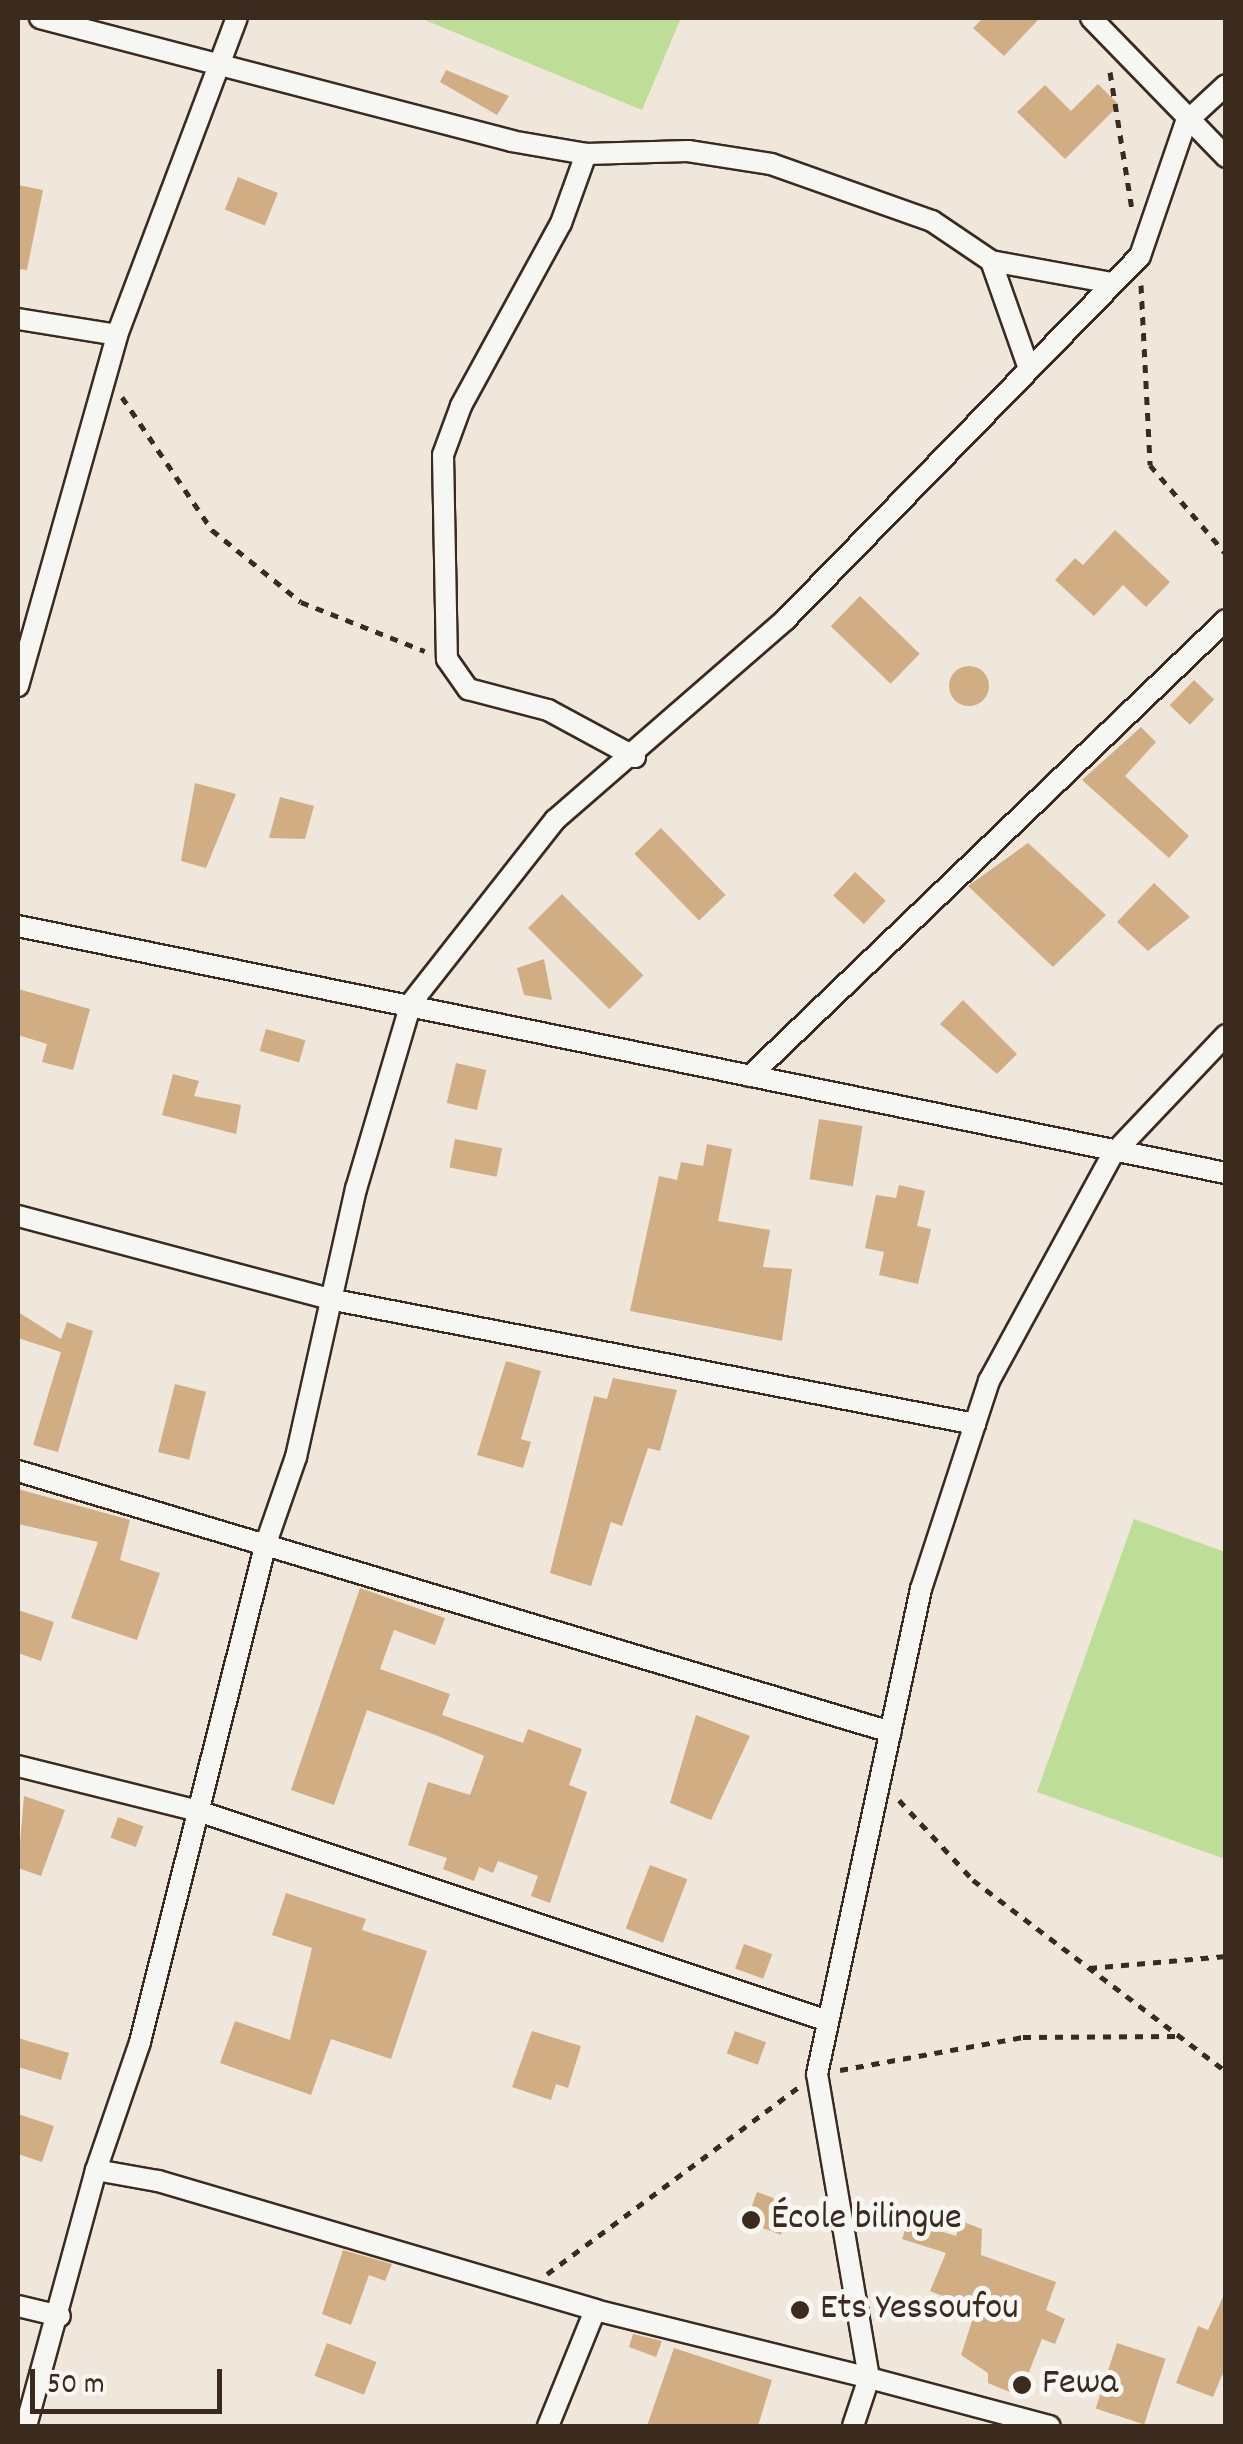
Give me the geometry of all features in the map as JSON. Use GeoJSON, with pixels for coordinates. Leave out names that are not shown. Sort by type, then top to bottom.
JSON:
{"type":"FeatureCollection","features":[{"type":"Feature","properties":{"kind":"street"},"geometry":{"type":"LineString","coordinates":[[40,18],[219,60],[434,122],[586,154],[688,151],[771,164],[932,222],[991,260],[1112,283]]}},
{"type":"Feature","properties":{"kind":"street"},"geometry":{"type":"LineString","coordinates":[[18,686],[27,610],[117,335],[237,18]]}},
{"type":"Feature","properties":{"kind":"street"},"geometry":{"type":"LineString","coordinates":[[1091,18],[1186,122],[1226,157]]}},
{"type":"Feature","properties":{"kind":"street"},"geometry":{"type":"LineString","coordinates":[[26,2426],[60,2316],[96,2170],[140,2042],[195,1810],[266,1543],[296,1457],[329,1299],[411,1003],[555,820],[635,757],[785,620],[1140,256],[1186,122],[1226,86]]}},
{"type":"Feature","properties":{"kind":"street"},"geometry":{"type":"LineString","coordinates":[[586,154],[560,223],[443,454],[447,660],[468,689],[548,710],[635,757]]}},
{"type":"Feature","properties":{"kind":"street"},"geometry":{"type":"LineString","coordinates":[[991,260],[1029,368]]}},
{"type":"Feature","properties":{"kind":"street"},"geometry":{"type":"LineString","coordinates":[[18,318],[117,335]]}},
{"type":"Feature","properties":{"kind":"street"},"geometry":{"type":"LineString","coordinates":[[750,1076],[1226,620]]}},
{"type":"Feature","properties":{"kind":"street"},"geometry":{"type":"LineString","coordinates":[[18,926],[411,1003],[1114,1154],[1226,1172]]}},
{"type":"Feature","properties":{"kind":"street"},"geometry":{"type":"LineString","coordinates":[[852,2426],[870,2378],[817,2074],[921,1590],[989,1382],[1114,1154],[1226,1035]]}},
{"type":"Feature","properties":{"kind":"street"},"geometry":{"type":"LineString","coordinates":[[18,1216],[329,1299],[975,1424]]}},
{"type":"Feature","properties":{"kind":"street"},"geometry":{"type":"LineString","coordinates":[[18,1470],[890,1732]]}},
{"type":"Feature","properties":{"kind":"street"},"geometry":{"type":"LineString","coordinates":[[18,1766],[195,1810],[828,2021]]}},
{"type":"Feature","properties":{"kind":"street"},"geometry":{"type":"LineString","coordinates":[[96,2170],[158,2181],[595,2310],[1050,2426]]}},
{"type":"Feature","properties":{"kind":"street"},"geometry":{"type":"LineString","coordinates":[[18,2306],[60,2316]]}},
{"type":"Feature","properties":{"kind":"street"},"geometry":{"type":"LineString","coordinates":[[548,2426],[595,2310]]}},
{"type":"Feature","properties":{"kind":"path"},"geometry":{"type":"LineString","coordinates":[[1109,67],[1134,218]]}},
{"type":"Feature","properties":{"kind":"path"},"geometry":{"type":"LineString","coordinates":[[1140,256],[1150,465],[1226,554]]}},
{"type":"Feature","properties":{"kind":"path"},"geometry":{"type":"LineString","coordinates":[[105,373],[212,530],[300,602],[447,660]]}},
{"type":"Feature","properties":{"kind":"path"},"geometry":{"type":"LineString","coordinates":[[880,1780],[972,1880],[1226,2071]]}},
{"type":"Feature","properties":{"kind":"path"},"geometry":{"type":"LineString","coordinates":[[1090,1968],[1226,1956]]}},
{"type":"Feature","properties":{"kind":"green space"},"geometry":{"type":"Polygon","coordinates":[[[420,18],[681,18],[642,110],[420,18]]]}},
{"type":"Feature","properties":{"kind":"green space"},"geometry":{"type":"Polygon","coordinates":[[[1134,1519],[1225,1552],[1225,1859],[1037,1792],[1134,1519]]]}},
{"type":"Feature","properties":{"kind":"building"},"geometry":{"type":"Polygon","coordinates":[[[983,18],[1040,18],[1004,56],[973,28],[983,18]]]}},
{"type":"Feature","properties":{"kind":"building"},"geometry":{"type":"Polygon","coordinates":[[[446,70],[509,96],[497,115],[440,82],[446,70]]]}},
{"type":"Feature","properties":{"kind":"building"},"geometry":{"type":"Polygon","coordinates":[[[1098,84],[1119,105],[1065,159],[1017,112],[1045,85],[1071,111],[1098,84]]]}},
{"type":"Feature","properties":{"kind":"building"},"geometry":{"type":"Polygon","coordinates":[[[238,177],[278,193],[265,226],[225,209],[238,177]]]}},
{"type":"Feature","properties":{"kind":"building"},"geometry":{"type":"Polygon","coordinates":[[[18,185],[43,190],[27,270],[18,269],[18,185]]]}},
{"type":"Feature","properties":{"kind":"building"},"geometry":{"type":"Polygon","coordinates":[[[1115,530],[1170,582],[1146,607],[1123,585],[1094,616],[1055,580],[1075,558],[1083,565],[1115,530]]]}},
{"type":"Feature","properties":{"kind":"building"},"geometry":{"type":"Polygon","coordinates":[[[860,596],[920,654],[891,684],[831,626],[860,596]]]}},
{"type":"Feature","properties":{"kind":"building"},"geometry":{"type":"Polygon","coordinates":[[[969,666],[983,672],[989,686],[983,700],[969,706],[955,700],[949,686],[955,672],[969,666]]]}},
{"type":"Feature","properties":{"kind":"building"},"geometry":{"type":"Polygon","coordinates":[[[1194,680],[1214,699],[1190,725],[1170,705],[1194,680]]]}},
{"type":"Feature","properties":{"kind":"building"},"geometry":{"type":"Polygon","coordinates":[[[1141,727],[1156,742],[1125,776],[1189,836],[1169,858],[1082,780],[1141,727]]]}},
{"type":"Feature","properties":{"kind":"building"},"geometry":{"type":"Polygon","coordinates":[[[195,783],[236,794],[206,868],[181,861],[195,783]]]}},
{"type":"Feature","properties":{"kind":"building"},"geometry":{"type":"Polygon","coordinates":[[[280,797],[314,806],[305,839],[269,838],[280,797]]]}},
{"type":"Feature","properties":{"kind":"building"},"geometry":{"type":"Polygon","coordinates":[[[661,828],[726,895],[699,921],[634,854],[661,828]]]}},
{"type":"Feature","properties":{"kind":"building"},"geometry":{"type":"Polygon","coordinates":[[[1028,843],[1106,915],[1053,967],[968,886],[1028,843]]]}},
{"type":"Feature","properties":{"kind":"building"},"geometry":{"type":"Polygon","coordinates":[[[855,872],[886,901],[864,924],[833,895],[855,872]]]}},
{"type":"Feature","properties":{"kind":"building"},"geometry":{"type":"Polygon","coordinates":[[[1154,883],[1190,917],[1148,951],[1117,922],[1154,883]]]}},
{"type":"Feature","properties":{"kind":"building"},"geometry":{"type":"Polygon","coordinates":[[[562,894],[643,975],[609,1009],[528,928],[562,894]]]}},
{"type":"Feature","properties":{"kind":"building"},"geometry":{"type":"Polygon","coordinates":[[[544,959],[552,1000],[524,995],[517,968],[544,959]]]}},
{"type":"Feature","properties":{"kind":"building"},"geometry":{"type":"Polygon","coordinates":[[[18,989],[90,1009],[73,1070],[42,1062],[47,1044],[18,1035],[18,989]]]}},
{"type":"Feature","properties":{"kind":"building"},"geometry":{"type":"Polygon","coordinates":[[[963,1000],[1017,1054],[997,1074],[940,1024],[963,1000]]]}},
{"type":"Feature","properties":{"kind":"building"},"geometry":{"type":"Polygon","coordinates":[[[266,1029],[305,1040],[299,1062],[260,1051],[266,1029]]]}},
{"type":"Feature","properties":{"kind":"building"},"geometry":{"type":"Polygon","coordinates":[[[456,1063],[486,1070],[477,1110],[447,1103],[456,1063]]]}},
{"type":"Feature","properties":{"kind":"building"},"geometry":{"type":"Polygon","coordinates":[[[173,1074],[199,1081],[194,1096],[241,1105],[236,1134],[162,1115],[173,1074]]]}},
{"type":"Feature","properties":{"kind":"building"},"geometry":{"type":"Polygon","coordinates":[[[819,1119],[862,1126],[853,1186],[809,1179],[819,1119]]]}},
{"type":"Feature","properties":{"kind":"building"},"geometry":{"type":"Polygon","coordinates":[[[455,1139],[502,1148],[497,1177],[449,1167],[455,1139]]]}},
{"type":"Feature","properties":{"kind":"building"},"geometry":{"type":"Polygon","coordinates":[[[707,1144],[732,1149],[718,1221],[770,1230],[763,1267],[792,1269],[782,1341],[630,1311],[659,1176],[677,1180],[681,1162],[703,1166],[707,1144]]]}},
{"type":"Feature","properties":{"kind":"building"},"geometry":{"type":"Polygon","coordinates":[[[899,1185],[925,1191],[917,1226],[931,1229],[918,1284],[879,1275],[884,1252],[865,1248],[876,1195],[896,1198],[899,1185]]]}},
{"type":"Feature","properties":{"kind":"building"},"geometry":{"type":"Polygon","coordinates":[[[18,1312],[61,1339],[67,1322],[93,1331],[58,1452],[33,1445],[61,1352],[18,1338],[18,1312]]]}},
{"type":"Feature","properties":{"kind":"building"},"geometry":{"type":"Polygon","coordinates":[[[506,1361],[541,1371],[521,1439],[531,1442],[523,1468],[477,1455],[506,1361]]]}},
{"type":"Feature","properties":{"kind":"building"},"geometry":{"type":"Polygon","coordinates":[[[613,1378],[677,1390],[660,1451],[648,1448],[622,1526],[611,1522],[591,1586],[550,1573],[594,1396],[607,1399],[613,1378]]]}},
{"type":"Feature","properties":{"kind":"building"},"geometry":{"type":"Polygon","coordinates":[[[175,1384],[206,1392],[189,1460],[158,1452],[175,1384]]]}},
{"type":"Feature","properties":{"kind":"building"},"geometry":{"type":"Polygon","coordinates":[[[18,1489],[130,1520],[120,1560],[160,1573],[137,1640],[71,1618],[98,1542],[18,1524],[18,1489]]]}},
{"type":"Feature","properties":{"kind":"building"},"geometry":{"type":"Polygon","coordinates":[[[360,1588],[445,1618],[435,1645],[394,1630],[380,1669],[450,1694],[442,1715],[523,1743],[528,1729],[582,1749],[569,1785],[587,1792],[550,1903],[531,1896],[538,1876],[498,1861],[493,1873],[479,1867],[474,1881],[443,1869],[447,1858],[408,1845],[428,1782],[470,1795],[484,1756],[367,1710],[334,1805],[291,1790],[360,1588]]]}},
{"type":"Feature","properties":{"kind":"building"},"geometry":{"type":"Polygon","coordinates":[[[18,1610],[54,1622],[41,1661],[18,1653],[18,1610]]]}},
{"type":"Feature","properties":{"kind":"building"},"geometry":{"type":"Polygon","coordinates":[[[696,1715],[750,1736],[711,1820],[670,1803],[696,1715]]]}},
{"type":"Feature","properties":{"kind":"building"},"geometry":{"type":"Polygon","coordinates":[[[24,1796],[65,1810],[41,1876],[18,1868],[24,1796]]]}},
{"type":"Feature","properties":{"kind":"building"},"geometry":{"type":"Polygon","coordinates":[[[118,1817],[143,1826],[136,1847],[110,1838],[118,1817]]]}},
{"type":"Feature","properties":{"kind":"building"},"geometry":{"type":"Polygon","coordinates":[[[650,1865],[687,1879],[663,1943],[626,1928],[650,1865]]]}},
{"type":"Feature","properties":{"kind":"building"},"geometry":{"type":"Polygon","coordinates":[[[286,1893],[366,1919],[362,1930],[427,1951],[391,2059],[331,2039],[311,2095],[220,2063],[235,2021],[290,2040],[312,1948],[272,1935],[286,1893]]]}},
{"type":"Feature","properties":{"kind":"building"},"geometry":{"type":"Polygon","coordinates":[[[744,1944],[772,1954],[763,1979],[735,1968],[744,1944]]]}},
{"type":"Feature","properties":{"kind":"building"},"geometry":{"type":"Polygon","coordinates":[[[532,2031],[581,2046],[568,2088],[556,2084],[551,2100],[512,2087],[532,2031]]]}},
{"type":"Feature","properties":{"kind":"building"},"geometry":{"type":"Polygon","coordinates":[[[735,2031],[766,2042],[758,2065],[727,2054],[735,2031]]]}},
{"type":"Feature","properties":{"kind":"building"},"geometry":{"type":"Polygon","coordinates":[[[18,2038],[69,2053],[61,2080],[18,2067],[18,2038]]]}},
{"type":"Feature","properties":{"kind":"building"},"geometry":{"type":"Polygon","coordinates":[[[18,2114],[54,2126],[42,2162],[18,2154],[18,2114]]]}},
{"type":"Feature","properties":{"kind":"building"},"geometry":{"type":"Polygon","coordinates":[[[757,2192],[792,2205],[781,2235],[746,2222],[757,2192]]]}},
{"type":"Feature","properties":{"kind":"building"},"geometry":{"type":"Polygon","coordinates":[[[908,2221],[956,2236],[961,2221],[982,2229],[981,2255],[1056,2282],[1046,2310],[1065,2319],[1055,2344],[1042,2339],[1023,2387],[1015,2384],[1012,2393],[988,2383],[988,2373],[961,2355],[972,2321],[946,2312],[950,2299],[930,2291],[946,2253],[902,2239],[908,2221]]]}},
{"type":"Feature","properties":{"kind":"building"},"geometry":{"type":"Polygon","coordinates":[[[343,2250],[392,2264],[385,2281],[369,2275],[351,2325],[322,2314],[343,2250]]]}},
{"type":"Feature","properties":{"kind":"building"},"geometry":{"type":"Polygon","coordinates":[[[1226,2290],[1226,2366],[1213,2397],[1176,2383],[1198,2326],[1208,2330],[1226,2290]]]}},
{"type":"Feature","properties":{"kind":"building"},"geometry":{"type":"Polygon","coordinates":[[[633,2334],[662,2341],[656,2357],[629,2347],[633,2334]]]}},
{"type":"Feature","properties":{"kind":"building"},"geometry":{"type":"Polygon","coordinates":[[[327,2343],[376,2362],[364,2395],[314,2376],[327,2343]]]}},
{"type":"Feature","properties":{"kind":"building"},"geometry":{"type":"Polygon","coordinates":[[[1117,2343],[1166,2359],[1144,2424],[1096,2409],[1117,2343]]]}},
{"type":"Feature","properties":{"kind":"building"},"geometry":{"type":"Polygon","coordinates":[[[674,2348],[772,2380],[758,2426],[647,2426],[674,2348]]]}},
{"type":"Feature","properties":{"kind":"place","name":"École bilingue"},"geometry":{"type":"Point","coordinates":[751,2220]}},
{"type":"Feature","properties":{"kind":"place","name":"Ets Yessoufou"},"geometry":{"type":"Point","coordinates":[800,2310]}},
{"type":"Feature","properties":{"kind":"place","name":"Fewa"},"geometry":{"type":"Point","coordinates":[1022,2385]}}]}
